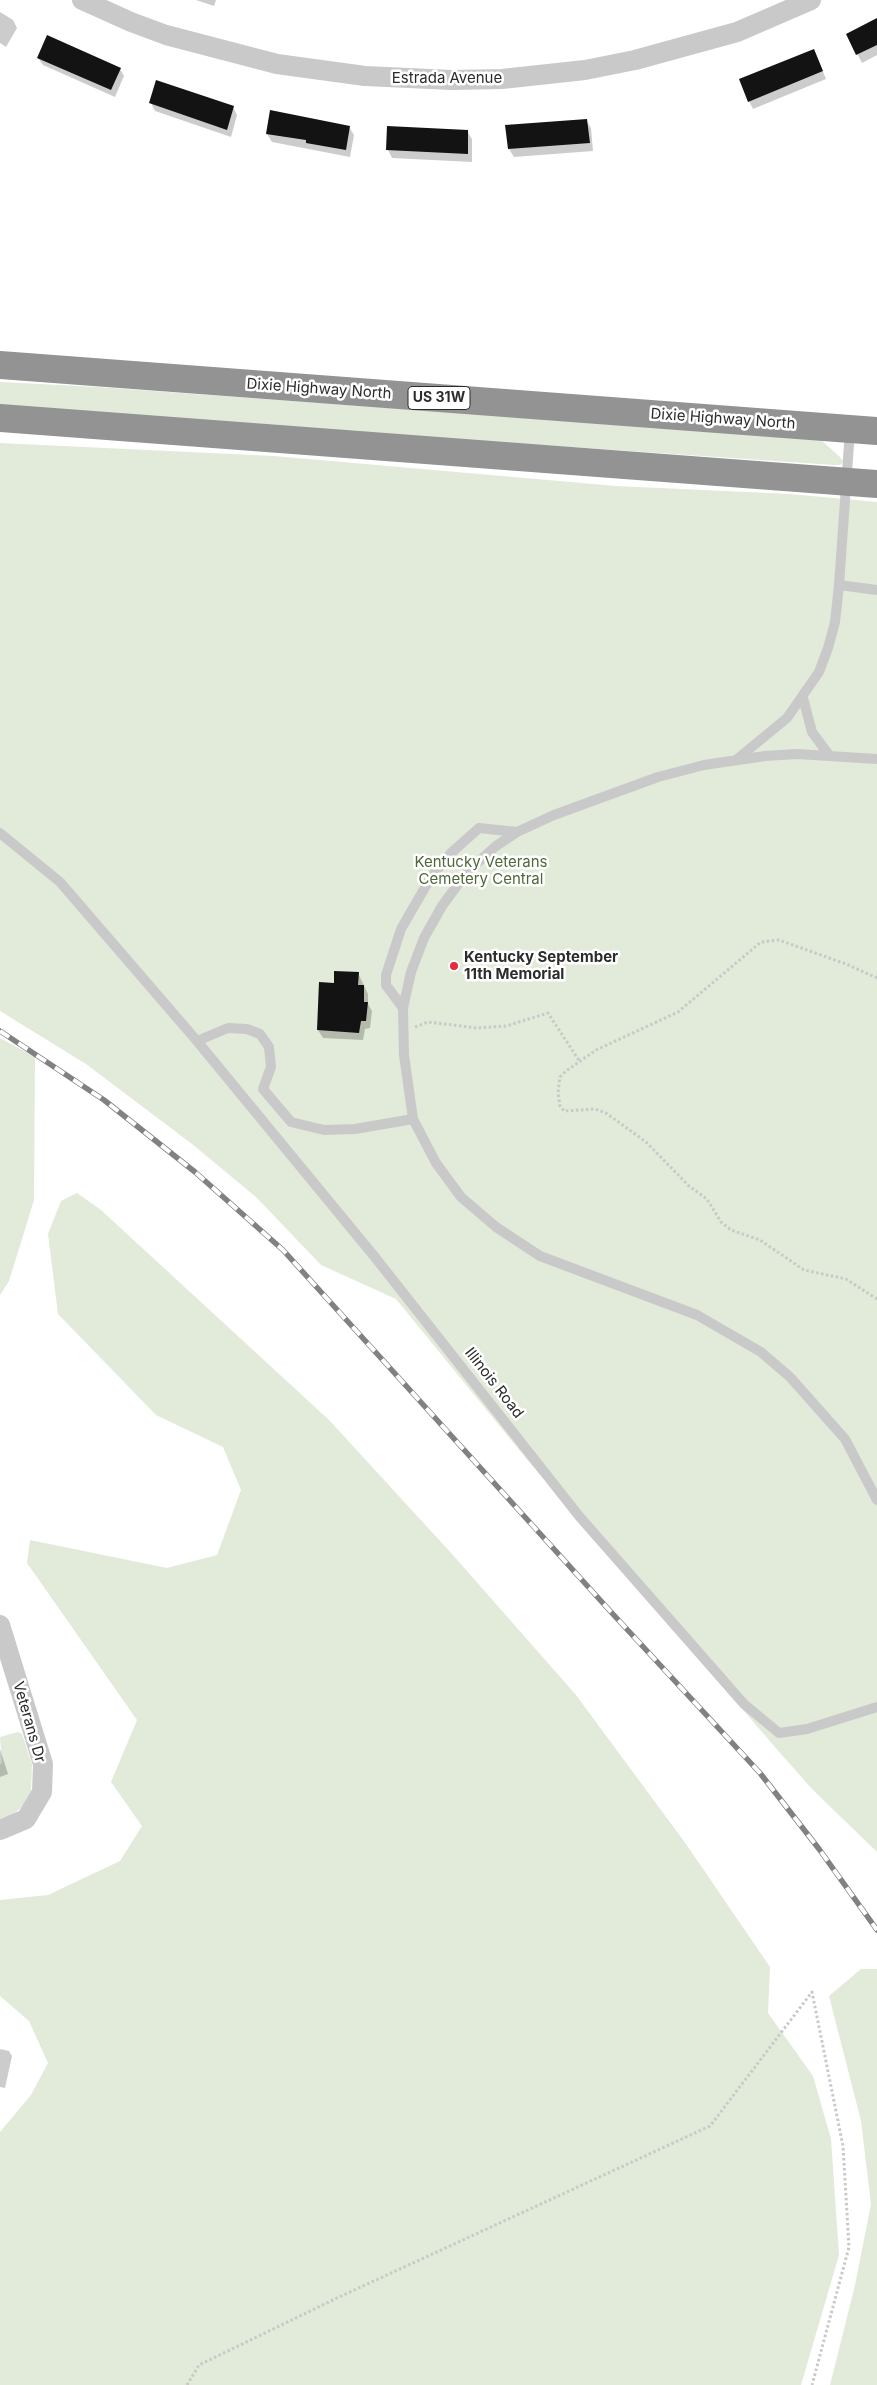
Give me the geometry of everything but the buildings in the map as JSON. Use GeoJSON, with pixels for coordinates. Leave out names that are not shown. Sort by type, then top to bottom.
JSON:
{"type":"FeatureCollection","features":[{"type":"Feature","properties":{"kind":"highway","name":"Dixie Highway North"},"geometry":{"type":"LineString","coordinates":[[0,365],[877,431]]}},
{"type":"Feature","properties":{"kind":"highway"},"geometry":{"type":"LineString","coordinates":[[0,418],[877,484]]}},
{"type":"Feature","properties":{"kind":"street","name":"Estrada Avenue"},"geometry":{"type":"LineString","coordinates":[[82,0],[166,35],[277,64],[365,76],[452,80],[502,79],[585,70],[635,60],[737,32],[811,0]]}},
{"type":"Feature","properties":{"kind":"street","name":"Veterans Dr"},"geometry":{"type":"LineString","coordinates":[[0,1625],[43,1764],[42,1792],[26,1818],[0,1830]]}},
{"type":"Feature","properties":{"kind":"lane"},"geometry":{"type":"LineString","coordinates":[[736,760],[786,718],[803,698],[819,672],[828,648],[835,622],[839,585],[850,429]]}},
{"type":"Feature","properties":{"kind":"lane"},"geometry":{"type":"LineString","coordinates":[[839,585],[877,590]]}},
{"type":"Feature","properties":{"kind":"lane"},"geometry":{"type":"LineString","coordinates":[[803,698],[812,732],[829,755]]}},
{"type":"Feature","properties":{"kind":"lane"},"geometry":{"type":"LineString","coordinates":[[875,757],[798,754],[736,760],[658,777],[554,814],[517,832],[496,846],[467,872],[442,906],[424,938],[411,972],[403,1008],[403,1031],[404,1055],[413,1120],[436,1163],[461,1197],[496,1227],[540,1256],[697,1315],[761,1352],[790,1377],[845,1439],[877,1500]]}},
{"type":"Feature","properties":{"kind":"lane"},"geometry":{"type":"LineString","coordinates":[[403,1008],[386,985],[386,974],[401,929],[431,877],[451,853],[479,828],[517,832]]}},
{"type":"Feature","properties":{"kind":"lane","name":"Illinois Road"},"geometry":{"type":"LineString","coordinates":[[0,833],[60,882],[197,1041],[374,1256],[579,1516],[744,1704],[779,1733],[807,1729],[877,1707]]}},
{"type":"Feature","properties":{"kind":"lane"},"geometry":{"type":"LineString","coordinates":[[197,1041],[228,1028],[247,1029],[260,1034],[269,1047],[271,1067],[263,1089],[291,1122],[324,1130],[356,1129],[413,1120]]}},
{"type":"Feature","properties":{"kind":"path"},"geometry":{"type":"LineString","coordinates":[[877,978],[846,964],[779,940],[761,942],[678,1012],[596,1050],[560,1077],[558,1093],[560,1106],[564,1111],[595,1109],[606,1112],[646,1142],[689,1186],[707,1199],[721,1222],[730,1230],[760,1240],[804,1270],[846,1279],[877,1298]]}},
{"type":"Feature","properties":{"kind":"path"},"geometry":{"type":"LineString","coordinates":[[403,1031],[428,1022],[477,1028],[506,1026],[548,1013],[580,1062]]}},
{"type":"Feature","properties":{"kind":"path"},"geometry":{"type":"LineString","coordinates":[[187,2385],[199,2365],[337,2298],[710,2126],[812,1992],[843,2146],[849,2247],[812,2385]]}},
{"type":"Feature","properties":{"kind":"green space"},"geometry":{"type":"Polygon","coordinates":[[[0,382],[98,387],[820,439],[843,462],[840,465],[834,465],[0,408],[0,382]]]}},
{"type":"Feature","properties":{"kind":"green space","name":"Kentucky Veterans Cemetery Central"},"geometry":{"type":"Polygon","coordinates":[[[0,443],[274,456],[616,486],[790,494],[877,502],[877,1852],[813,1790],[781,1754],[529,1462],[396,1299],[321,1265],[256,1197],[192,1144],[86,1064],[0,1011],[0,443]]]}},
{"type":"Feature","properties":{"kind":"green space"},"geometry":{"type":"Polygon","coordinates":[[[0,1038],[35,1057],[34,1200],[9,1281],[0,1295],[0,1038]]]}},
{"type":"Feature","properties":{"kind":"green space"},"geometry":{"type":"Polygon","coordinates":[[[77,1193],[101,1210],[329,1420],[452,1554],[576,1695],[686,1844],[770,1967],[768,2013],[813,2076],[831,2139],[839,2255],[801,2385],[0,2385],[0,2132],[31,2095],[48,2063],[29,2021],[0,1996],[0,1900],[48,1895],[120,1861],[142,1826],[111,1782],[137,1720],[27,1563],[30,1540],[167,1568],[217,1555],[241,1490],[223,1447],[156,1415],[58,1314],[48,1234],[61,1201],[77,1193]]]}},
{"type":"Feature","properties":{"kind":"green space"},"geometry":{"type":"Polygon","coordinates":[[[18,1732],[22,1734],[32,1764],[31,1791],[21,1808],[0,1821],[0,1764],[2,1763],[0,1737],[18,1732]]]}},
{"type":"Feature","properties":{"kind":"green space"},"geometry":{"type":"Polygon","coordinates":[[[861,1969],[877,1969],[877,2385],[830,2385],[855,2285],[871,2204],[861,2121],[829,1996],[861,1969]]]}},
{"type":"Feature","properties":{"kind":"railway"},"geometry":{"type":"LineString","coordinates":[[0,1031],[104,1100],[195,1172],[283,1250],[611,1612],[760,1773],[819,1849],[877,1930]]}},
{"type":"Feature","properties":{"kind":"place","name":"Kentucky September 11th Memorial"},"geometry":{"type":"Point","coordinates":[454,966]}}]}
